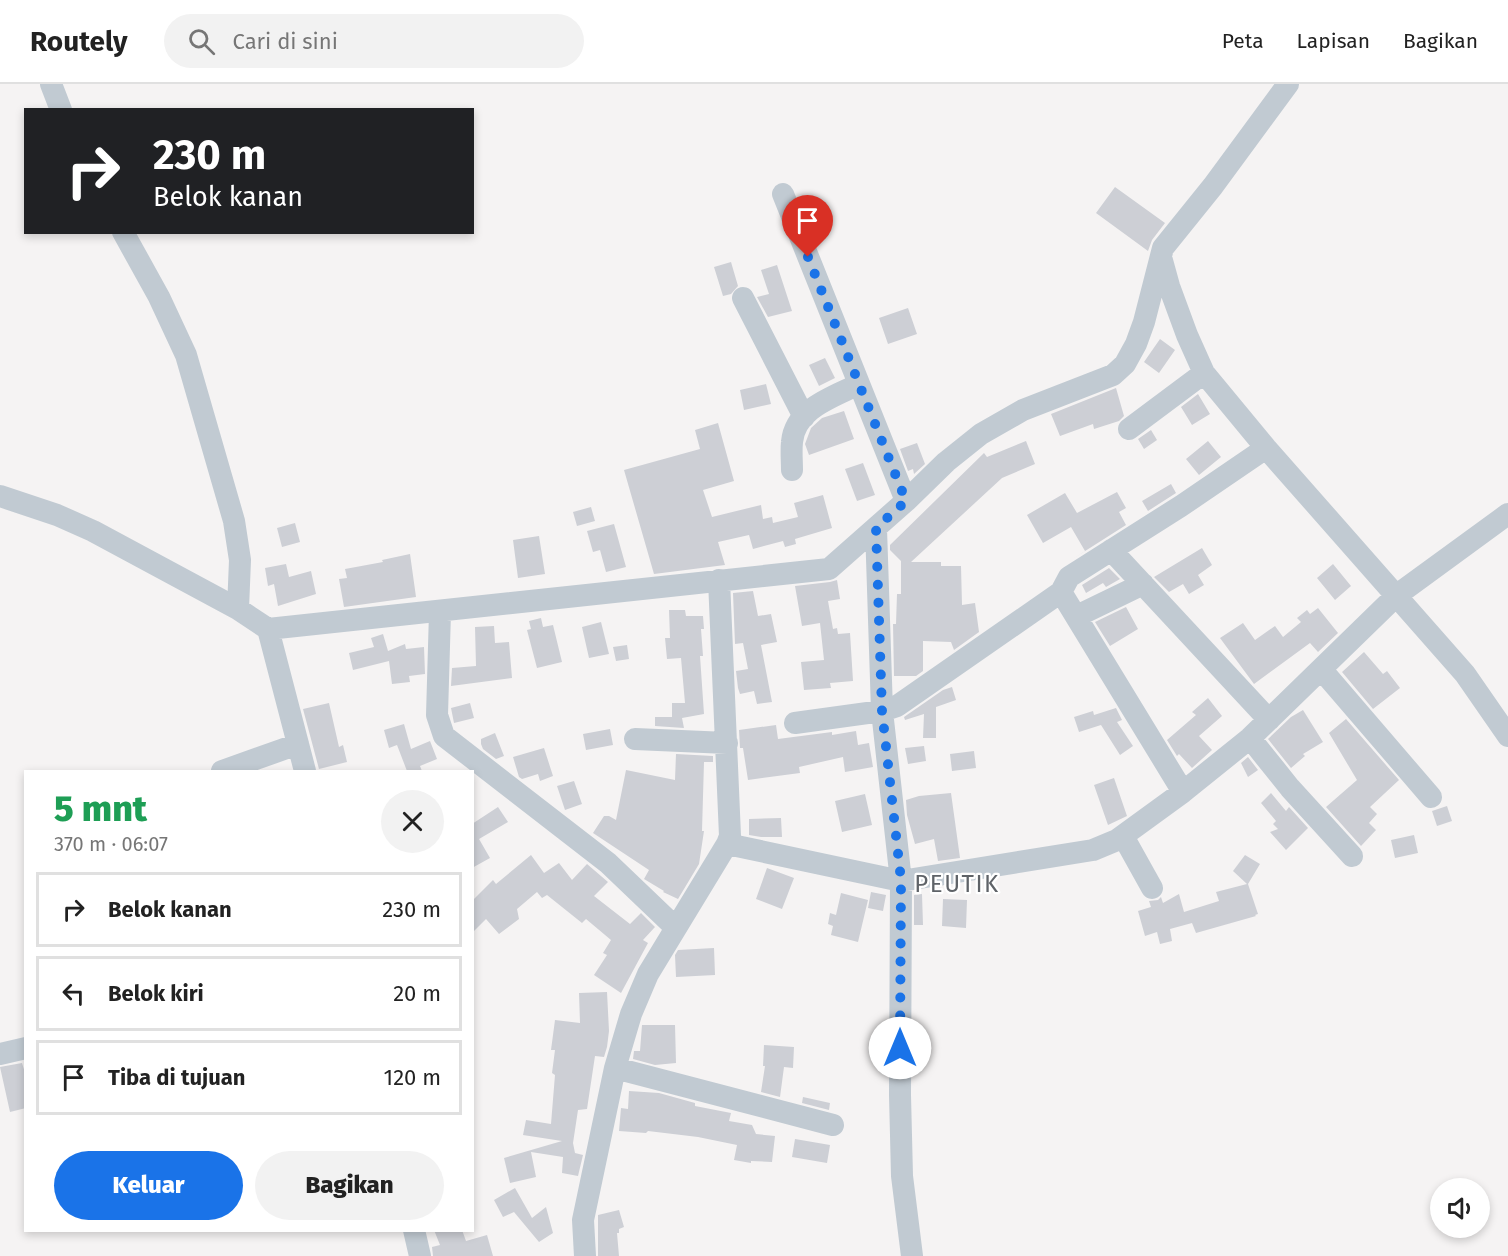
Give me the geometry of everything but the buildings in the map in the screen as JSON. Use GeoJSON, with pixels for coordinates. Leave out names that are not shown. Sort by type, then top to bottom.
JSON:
{"type":"FeatureCollection","features":[{"type":"Feature","properties":{"kind":"street"},"geometry":{"type":"LineString","coordinates":[[51,84],[60,108]]}},
{"type":"Feature","properties":{"kind":"street"},"geometry":{"type":"LineString","coordinates":[[0,496],[77,523],[238,609],[268,629],[829,569],[946,462],[981,434],[1023,410],[1113,375],[1120,369],[1130,356],[1140,336],[1163,248],[1213,186],[1288,84]]}},
{"type":"Feature","properties":{"kind":"street"},"geometry":{"type":"LineString","coordinates":[[783,194],[906,501]]}},
{"type":"Feature","properties":{"kind":"street"},"geometry":{"type":"LineString","coordinates":[[124,234],[159,297],[186,356],[234,521],[240,560],[238,609]]}},
{"type":"Feature","properties":{"kind":"street"},"geometry":{"type":"LineString","coordinates":[[1161,253],[1181,320],[1204,373],[1266,448],[1397,594],[1465,674],[1508,736]]}},
{"type":"Feature","properties":{"kind":"street"},"geometry":{"type":"LineString","coordinates":[[743,298],[804,417]]}},
{"type":"Feature","properties":{"kind":"street"},"geometry":{"type":"LineString","coordinates":[[1129,429],[1204,373]]}},
{"type":"Feature","properties":{"kind":"street"},"geometry":{"type":"LineString","coordinates":[[792,470],[794,432],[804,417],[814,407],[859,384]]}},
{"type":"Feature","properties":{"kind":"street"},"geometry":{"type":"LineString","coordinates":[[795,723],[882,711],[897,706],[1061,592],[1070,577],[1266,448]]}},
{"type":"Feature","properties":{"kind":"street"},"geometry":{"type":"LineString","coordinates":[[727,844],[901,880],[1093,850],[1112,843],[1183,792],[1250,738],[1397,594],[1508,514]]}},
{"type":"Feature","properties":{"kind":"street"},"geometry":{"type":"LineString","coordinates":[[876,528],[882,711],[901,880],[900,1118],[902,1176],[912,1256]]}},
{"type":"Feature","properties":{"kind":"street"},"geometry":{"type":"LineString","coordinates":[[1112,550],[1269,720]]}},
{"type":"Feature","properties":{"kind":"street"},"geometry":{"type":"LineString","coordinates":[[585,1256],[583,1220],[615,1068],[638,995],[727,844],[731,828],[719,580]]}},
{"type":"Feature","properties":{"kind":"street"},"geometry":{"type":"LineString","coordinates":[[1077,616],[1143,584]]}},
{"type":"Feature","properties":{"kind":"street"},"geometry":{"type":"LineString","coordinates":[[1061,592],[1183,792]]}},
{"type":"Feature","properties":{"kind":"street"},"geometry":{"type":"LineString","coordinates":[[440,612],[437,715],[444,736],[608,862],[676,928]]}},
{"type":"Feature","properties":{"kind":"street"},"geometry":{"type":"LineString","coordinates":[[268,629],[305,770]]}},
{"type":"Feature","properties":{"kind":"street"},"geometry":{"type":"LineString","coordinates":[[1321,669],[1431,797]]}},
{"type":"Feature","properties":{"kind":"street"},"geometry":{"type":"LineString","coordinates":[[1250,738],[1290,788],[1352,856]]}},
{"type":"Feature","properties":{"kind":"street"},"geometry":{"type":"LineString","coordinates":[[635,739],[726,743]]}},
{"type":"Feature","properties":{"kind":"street"},"geometry":{"type":"LineString","coordinates":[[225,770],[298,744]]}},
{"type":"Feature","properties":{"kind":"street"},"geometry":{"type":"LineString","coordinates":[[1123,836],[1152,888]]}},
{"type":"Feature","properties":{"kind":"street"},"geometry":{"type":"LineString","coordinates":[[0,1054],[24,1048]]}},
{"type":"Feature","properties":{"kind":"street"},"geometry":{"type":"LineString","coordinates":[[615,1068],[833,1125]]}},
{"type":"Feature","properties":{"kind":"street"},"geometry":{"type":"LineString","coordinates":[[414,1232],[420,1256]]}},
{"type":"Feature","properties":{"kind":"district","name":"PEUTIK"},"geometry":{"type":"Point","coordinates":[957,884]}},
{"type":"Feature","properties":{"kind":"route"},"geometry":{"type":"LineString","coordinates":[[808,257],[906,501],[876,528],[882,711],[901,880],[900,1048]]}}]}
